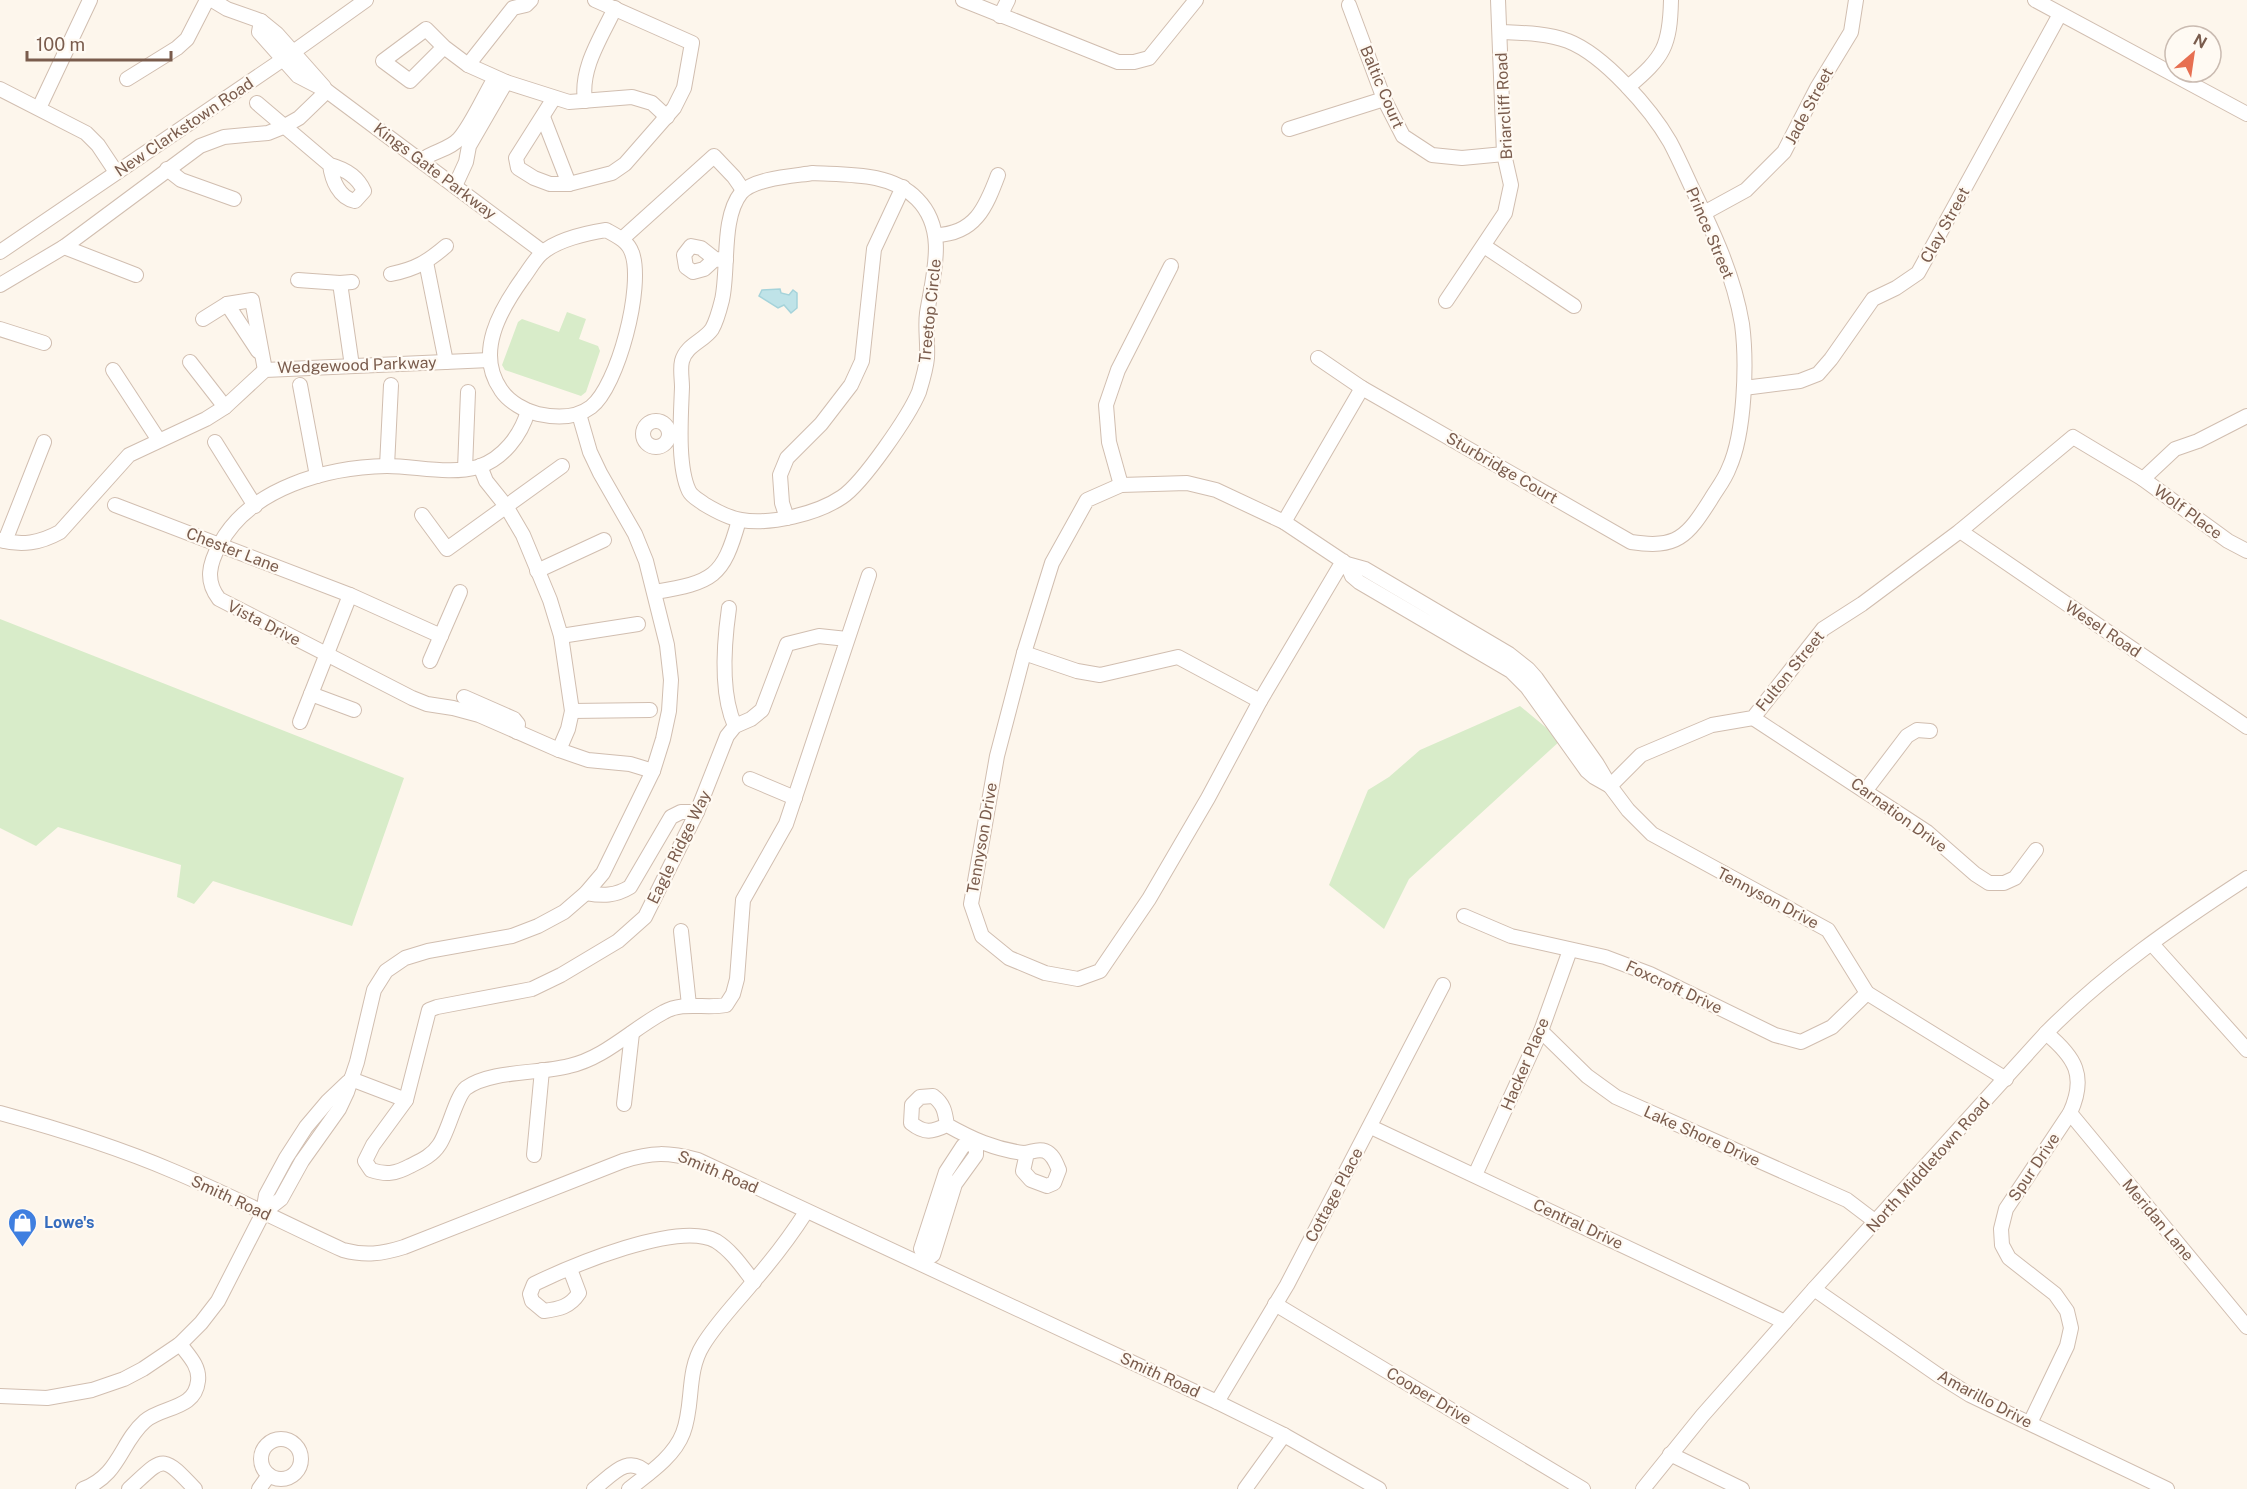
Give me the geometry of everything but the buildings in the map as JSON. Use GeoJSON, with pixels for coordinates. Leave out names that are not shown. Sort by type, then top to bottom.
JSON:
{"type":"FeatureCollection","features":[{"type":"Feature","properties":{"kind":"street"},"geometry":{"type":"LineString","coordinates":[[39,108],[90,0]]}},
{"type":"Feature","properties":{"kind":"street"},"geometry":{"type":"LineString","coordinates":[[127,80],[187,39],[207,0]]}},
{"type":"Feature","properties":{"kind":"street","name":"Kings Gate Parkway"},"geometry":{"type":"LineString","coordinates":[[212,0],[227,9],[261,21],[277,34],[288,56],[327,91],[543,252]]}},
{"type":"Feature","properties":{"kind":"street","name":"New Clarkstown Road"},"geometry":{"type":"LineString","coordinates":[[0,252],[288,56],[366,0]]}},
{"type":"Feature","properties":{"kind":"street"},"geometry":{"type":"LineString","coordinates":[[468,65],[509,4],[526,5],[531,0]]}},
{"type":"Feature","properties":{"kind":"street"},"geometry":{"type":"LineString","coordinates":[[554,98],[516,158],[518,168],[534,178],[550,184],[569,184],[612,173],[625,164],[667,117],[684,88],[692,43],[595,0]]}},
{"type":"Feature","properties":{"kind":"street"},"geometry":{"type":"LineString","coordinates":[[963,0],[1118,62],[1134,63],[1149,58],[1196,0]]}},
{"type":"Feature","properties":{"kind":"street"},"geometry":{"type":"LineString","coordinates":[[1000,16],[1008,0]]}},
{"type":"Feature","properties":{"kind":"street","name":"Briarcliff Road"},"geometry":{"type":"LineString","coordinates":[[1446,301],[1505,213],[1511,185],[1504,154],[1498,0]]}},
{"type":"Feature","properties":{"kind":"street"},"geometry":{"type":"LineString","coordinates":[[1629,87],[1649,70],[1662,51],[1670,30],[1671,0]]}},
{"type":"Feature","properties":{"kind":"street","name":"Jade Street"},"geometry":{"type":"LineString","coordinates":[[1704,213],[1746,190],[1784,152],[1817,88],[1851,32],[1856,0]]}},
{"type":"Feature","properties":{"kind":"street"},"geometry":{"type":"LineString","coordinates":[[2035,0],[2247,114]]}},
{"type":"Feature","properties":{"kind":"street","name":"Baltic Court"},"geometry":{"type":"LineString","coordinates":[[1349,5],[1384,99],[1403,136],[1432,155],[1462,158],[1504,154]]}},
{"type":"Feature","properties":{"kind":"street"},"geometry":{"type":"LineString","coordinates":[[585,101],[583,87],[585,73],[615,9]]}},
{"type":"Feature","properties":{"kind":"street","name":"Clay Street"},"geometry":{"type":"LineString","coordinates":[[1744,388],[1800,381],[1818,374],[1873,299],[1896,288],[1918,273],[2060,14]]}},
{"type":"Feature","properties":{"kind":"street","name":"Prince Street"},"geometry":{"type":"LineString","coordinates":[[1500,32],[1538,34],[1569,42],[1595,57],[1629,87],[1670,141],[1725,261],[1742,325],[1744,388],[1741,431],[1730,468],[1693,528]]}},
{"type":"Feature","properties":{"kind":"street"},"geometry":{"type":"LineString","coordinates":[[444,47],[468,65],[501,80],[554,98],[569,102],[632,97],[652,103],[667,117]]}},
{"type":"Feature","properties":{"kind":"street"},"geometry":{"type":"LineString","coordinates":[[422,160],[431,153],[448,148],[459,139],[501,80]]}},
{"type":"Feature","properties":{"kind":"street"},"geometry":{"type":"LineString","coordinates":[[455,186],[466,162],[469,146],[501,80]]}},
{"type":"Feature","properties":{"kind":"street"},"geometry":{"type":"LineString","coordinates":[[0,88],[86,133],[98,145],[116,172]]}},
{"type":"Feature","properties":{"kind":"street"},"geometry":{"type":"LineString","coordinates":[[0,285],[64,247],[200,146],[224,137],[268,133],[283,127],[299,118],[327,91]]}},
{"type":"Feature","properties":{"kind":"street"},"geometry":{"type":"LineString","coordinates":[[1289,129],[1384,99]]}},
{"type":"Feature","properties":{"kind":"street"},"geometry":{"type":"LineString","coordinates":[[257,103],[330,165]]}},
{"type":"Feature","properties":{"kind":"street"},"geometry":{"type":"LineString","coordinates":[[543,117],[569,184]]}},
{"type":"Feature","properties":{"kind":"street"},"geometry":{"type":"LineString","coordinates":[[623,238],[714,156],[743,190]]}},
{"type":"Feature","properties":{"kind":"street"},"geometry":{"type":"LineString","coordinates":[[167,170],[181,180],[234,198]]}},
{"type":"Feature","properties":{"kind":"street","name":"Treetop Circle"},"geometry":{"type":"LineString","coordinates":[[813,173],[882,178],[903,187],[916,197],[929,212],[936,236],[936,258],[926,319],[927,360],[919,392],[904,420],[855,486],[843,497],[825,506],[787,518],[767,521],[739,520],[710,508],[693,497],[689,491],[676,431],[682,361],[690,348],[712,329],[722,300],[720,260],[734,204],[743,190],[753,184],[813,173]]}},
{"type":"Feature","properties":{"kind":"street"},"geometry":{"type":"LineString","coordinates":[[936,236],[952,235],[969,225],[983,210],[998,175]]}},
{"type":"Feature","properties":{"kind":"street"},"geometry":{"type":"LineString","coordinates":[[787,518],[782,503],[780,475],[787,458],[821,424],[851,385],[862,362],[874,249],[903,187]]}},
{"type":"Feature","properties":{"kind":"street"},"geometry":{"type":"LineString","coordinates":[[606,230],[623,238],[632,253],[634,298],[627,334],[615,368],[601,395],[592,406],[579,414],[557,418],[528,411],[503,394],[494,381],[490,360],[490,342],[510,297],[543,252],[587,232],[606,230]]}},
{"type":"Feature","properties":{"kind":"street"},"geometry":{"type":"LineString","coordinates":[[391,274],[410,270],[426,262],[446,246]]}},
{"type":"Feature","properties":{"kind":"street"},"geometry":{"type":"LineString","coordinates":[[1484,246],[1574,306]]}},
{"type":"Feature","properties":{"kind":"street"},"geometry":{"type":"LineString","coordinates":[[64,247],[136,275]]}},
{"type":"Feature","properties":{"kind":"street"},"geometry":{"type":"LineString","coordinates":[[426,262],[446,362]]}},
{"type":"Feature","properties":{"kind":"street"},"geometry":{"type":"LineString","coordinates":[[1121,485],[1109,442],[1106,405],[1118,370],[1171,266]]}},
{"type":"Feature","properties":{"kind":"street"},"geometry":{"type":"LineString","coordinates":[[298,280],[346,282],[352,366]]}},
{"type":"Feature","properties":{"kind":"street"},"geometry":{"type":"LineString","coordinates":[[203,319],[227,304],[252,300],[264,364]]}},
{"type":"Feature","properties":{"kind":"street"},"geometry":{"type":"LineString","coordinates":[[227,304],[264,364]]}},
{"type":"Feature","properties":{"kind":"street"},"geometry":{"type":"LineString","coordinates":[[0,329],[44,343]]}},
{"type":"Feature","properties":{"kind":"street","name":"Sturbridge Court"},"geometry":{"type":"LineString","coordinates":[[1318,358],[1362,388],[1631,542],[1655,546],[1676,539],[1693,528]]}},
{"type":"Feature","properties":{"kind":"street","name":"Wedgewood Parkway"},"geometry":{"type":"LineString","coordinates":[[1,541],[25,544],[44,541],[60,532],[129,454],[206,419],[225,407],[264,364],[352,366],[490,360]]}},
{"type":"Feature","properties":{"kind":"street"},"geometry":{"type":"LineString","coordinates":[[190,362],[225,407]]}},
{"type":"Feature","properties":{"kind":"street"},"geometry":{"type":"LineString","coordinates":[[114,370],[158,440]]}},
{"type":"Feature","properties":{"kind":"street"},"geometry":{"type":"LineString","coordinates":[[387,466],[391,385]]}},
{"type":"Feature","properties":{"kind":"street"},"geometry":{"type":"LineString","coordinates":[[300,386],[317,476]]}},
{"type":"Feature","properties":{"kind":"street"},"geometry":{"type":"LineString","coordinates":[[1284,522],[1362,388]]}},
{"type":"Feature","properties":{"kind":"street"},"geometry":{"type":"LineString","coordinates":[[465,469],[468,392]]}},
{"type":"Feature","properties":{"kind":"street","name":"Vista Drive"},"geometry":{"type":"LineString","coordinates":[[528,411],[524,426],[515,440],[498,457],[480,466],[465,469],[387,466],[350,469],[317,476],[283,489],[255,506],[229,529],[219,545],[209,575],[213,591],[219,600],[412,698],[427,704],[479,715],[559,750],[588,760],[630,764],[653,771]]}},
{"type":"Feature","properties":{"kind":"street"},"geometry":{"type":"LineString","coordinates":[[0,1396],[47,1398],[92,1390],[143,1369],[180,1344],[218,1301],[263,1213],[281,1198],[302,1161],[339,1109],[351,1079],[374,990],[386,971],[405,958],[428,951],[512,936],[538,926],[564,912],[586,893],[603,873],[653,771],[669,711],[671,680],[667,645],[646,561],[635,534],[590,452],[579,414]]}},
{"type":"Feature","properties":{"kind":"street","name":"Wolf Place"},"geometry":{"type":"LineString","coordinates":[[2247,416],[2198,441],[2175,449],[2143,479],[2228,541],[2247,551]]}},
{"type":"Feature","properties":{"kind":"street","name":"Fulton Street"},"geometry":{"type":"LineString","coordinates":[[1610,786],[1641,755],[1712,725],[1753,718],[1823,629],[1862,604],[1960,531],[2073,437],[2143,479]]}},
{"type":"Feature","properties":{"kind":"street"},"geometry":{"type":"LineString","coordinates":[[1,541],[44,442]]}},
{"type":"Feature","properties":{"kind":"street"},"geometry":{"type":"LineString","coordinates":[[215,442],[255,506]]}},
{"type":"Feature","properties":{"kind":"street"},"geometry":{"type":"LineString","coordinates":[[480,466],[486,481],[506,506],[523,535],[550,600],[561,636],[572,711],[559,750]]}},
{"type":"Feature","properties":{"kind":"street"},"geometry":{"type":"LineString","coordinates":[[422,515],[447,549],[562,466]]}},
{"type":"Feature","properties":{"kind":"street","name":"Tennyson Drive"},"geometry":{"type":"LineString","coordinates":[[1345,563],[1260,701],[1208,798],[1155,889],[1100,971],[1078,979],[1045,973],[1009,957],[982,936],[971,904],[997,756],[1024,652],[1052,563],[1087,500],[1121,485],[1187,483],[1216,490],[1284,522],[1345,563],[1352,576],[1359,582],[1511,671],[1527,687],[1587,771],[1610,786],[1628,810],[1652,834],[1828,930],[1867,993],[2006,1079]]}},
{"type":"Feature","properties":{"kind":"street","name":"Chester Lane"},"geometry":{"type":"LineString","coordinates":[[115,505],[350,595],[441,636]]}},
{"type":"Feature","properties":{"kind":"street"},"geometry":{"type":"LineString","coordinates":[[655,592],[690,586],[710,578],[723,564],[732,547],[739,520]]}},
{"type":"Feature","properties":{"kind":"street","name":"Wesel Road"},"geometry":{"type":"LineString","coordinates":[[1960,531],[2247,727]]}},
{"type":"Feature","properties":{"kind":"street"},"geometry":{"type":"LineString","coordinates":[[537,571],[604,540]]}},
{"type":"Feature","properties":{"kind":"street","name":"Eagle Ridge Way"},"geometry":{"type":"LineString","coordinates":[[735,726],[727,736],[697,812],[645,917],[625,936],[561,975],[532,989],[429,1010],[405,1100],[373,1145],[365,1161],[371,1170],[384,1174],[399,1172],[428,1156],[439,1145],[464,1089],[493,1078],[570,1066],[597,1056],[665,1011],[689,1005],[711,1008],[726,1005],[733,994],[737,979],[743,900],[786,824],[869,575]]}},
{"type":"Feature","properties":{"kind":"street"},"geometry":{"type":"LineString","coordinates":[[430,661],[460,592]]}},
{"type":"Feature","properties":{"kind":"street"},"geometry":{"type":"LineString","coordinates":[[300,722],[350,595]]}},
{"type":"Feature","properties":{"kind":"street"},"geometry":{"type":"LineString","coordinates":[[729,608],[726,629],[726,696],[728,710],[735,726],[762,710],[787,644],[819,636],[847,639]]}},
{"type":"Feature","properties":{"kind":"street"},"geometry":{"type":"LineString","coordinates":[[561,636],[638,624]]}},
{"type":"Feature","properties":{"kind":"street"},"geometry":{"type":"LineString","coordinates":[[1024,652],[1077,672],[1100,675],[1178,657],[1260,701]]}},
{"type":"Feature","properties":{"kind":"street"},"geometry":{"type":"LineString","coordinates":[[311,694],[354,710]]}},
{"type":"Feature","properties":{"kind":"street"},"geometry":{"type":"LineString","coordinates":[[464,697],[514,719],[518,724],[517,732]]}},
{"type":"Feature","properties":{"kind":"street"},"geometry":{"type":"LineString","coordinates":[[572,711],[650,710]]}},
{"type":"Feature","properties":{"kind":"street","name":"Carnation Drive"},"geometry":{"type":"LineString","coordinates":[[1753,718],[1927,832],[1975,874],[1989,883],[2004,883],[2015,878],[2036,850]]}},
{"type":"Feature","properties":{"kind":"street"},"geometry":{"type":"LineString","coordinates":[[1866,790],[1907,736],[1917,730],[1930,731]]}},
{"type":"Feature","properties":{"kind":"street"},"geometry":{"type":"LineString","coordinates":[[750,778],[795,798]]}},
{"type":"Feature","properties":{"kind":"street"},"geometry":{"type":"LineString","coordinates":[[586,893],[604,896],[619,894],[630,887],[671,817],[681,812],[697,812]]}},
{"type":"Feature","properties":{"kind":"street","name":"North Middletown Road"},"geometry":{"type":"LineString","coordinates":[[1643,1489],[1670,1454],[1814,1289],[2046,1033],[2079,1000],[2115,970],[2247,878]]}},
{"type":"Feature","properties":{"kind":"street","name":"Foxcroft Drive"},"geometry":{"type":"LineString","coordinates":[[1464,916],[1511,936],[1605,957],[1650,974],[1775,1035],[1801,1042],[1832,1027],[1867,993]]}},
{"type":"Feature","properties":{"kind":"street"},"geometry":{"type":"LineString","coordinates":[[681,930],[689,1005]]}},
{"type":"Feature","properties":{"kind":"street"},"geometry":{"type":"LineString","coordinates":[[2152,944],[2247,1050]]}},
{"type":"Feature","properties":{"kind":"street","name":"Hacker Place"},"geometry":{"type":"LineString","coordinates":[[1475,1175],[1541,1031],[1570,950]]}},
{"type":"Feature","properties":{"kind":"street","name":"Cottage Place"},"geometry":{"type":"LineString","coordinates":[[1217,1402],[1275,1304],[1371,1127],[1443,985]]}},
{"type":"Feature","properties":{"kind":"street","name":"Lake Shore Drive"},"geometry":{"type":"LineString","coordinates":[[1541,1031],[1587,1076],[1616,1097],[1847,1200],[1876,1222]]}},
{"type":"Feature","properties":{"kind":"street"},"geometry":{"type":"LineString","coordinates":[[624,1104],[632,1033]]}},
{"type":"Feature","properties":{"kind":"street","name":"Spur Drive"},"geometry":{"type":"LineString","coordinates":[[2030,1423],[2067,1346],[2071,1328],[2067,1311],[2055,1294],[2008,1258],[2002,1245],[2001,1229],[2006,1209],[2070,1113],[2077,1098],[2079,1082],[2075,1066],[2065,1049],[2046,1033]]}},
{"type":"Feature","properties":{"kind":"street"},"geometry":{"type":"LineString","coordinates":[[534,1155],[542,1070]]}},
{"type":"Feature","properties":{"kind":"street"},"geometry":{"type":"LineString","coordinates":[[351,1079],[405,1100]]}},
{"type":"Feature","properties":{"kind":"street","name":"Smith Road"},"geometry":{"type":"LineString","coordinates":[[0,1113],[122,1150],[174,1171],[343,1250],[362,1255],[383,1254],[646,1154],[672,1153],[698,1160],[806,1212],[924,1262],[1217,1402],[1284,1435],[1378,1489]]}},
{"type":"Feature","properties":{"kind":"street","name":"Meridan Lane"},"geometry":{"type":"LineString","coordinates":[[2070,1113],[2247,1327]]}},
{"type":"Feature","properties":{"kind":"street"},"geometry":{"type":"LineString","coordinates":[[947,1125],[976,1142],[1027,1153]]}},
{"type":"Feature","properties":{"kind":"street","name":"Central Drive"},"geometry":{"type":"LineString","coordinates":[[1371,1127],[1785,1322]]}},
{"type":"Feature","properties":{"kind":"street"},"geometry":{"type":"LineString","coordinates":[[924,1262],[933,1255],[937,1222],[955,1184],[976,1155],[976,1142]]}},
{"type":"Feature","properties":{"kind":"street"},"geometry":{"type":"LineString","coordinates":[[629,1489],[669,1454],[682,1435],[688,1414],[693,1364],[701,1347],[714,1328],[787,1242],[806,1212]]}},
{"type":"Feature","properties":{"kind":"street"},"geometry":{"type":"LineString","coordinates":[[570,1269],[628,1245],[699,1235],[716,1241],[731,1254],[754,1282]]}},
{"type":"Feature","properties":{"kind":"street","name":"Amarillo Drive"},"geometry":{"type":"LineString","coordinates":[[1814,1289],[1938,1376],[1970,1395],[2167,1489]]}},
{"type":"Feature","properties":{"kind":"street","name":"Cooper Drive"},"geometry":{"type":"LineString","coordinates":[[1275,1304],[1583,1489]]}},
{"type":"Feature","properties":{"kind":"street"},"geometry":{"type":"LineString","coordinates":[[84,1489],[107,1484],[112,1469],[135,1433],[147,1419],[182,1406],[194,1393],[198,1380],[195,1364],[180,1344]]}},
{"type":"Feature","properties":{"kind":"street"},"geometry":{"type":"LineString","coordinates":[[1245,1489],[1284,1435]]}},
{"type":"Feature","properties":{"kind":"street"},"geometry":{"type":"LineString","coordinates":[[1670,1454],[1742,1489]]}},
{"type":"Feature","properties":{"kind":"street"},"geometry":{"type":"LineString","coordinates":[[129,1489],[154,1466],[163,1462],[173,1466],[195,1489]]}},
{"type":"Feature","properties":{"kind":"street"},"geometry":{"type":"LineString","coordinates":[[594,1489],[624,1466],[633,1464],[641,1467],[648,1474]]}},
{"type":"Feature","properties":{"kind":"street"},"geometry":{"type":"LineString","coordinates":[[259,1489],[269,1475]]}},
{"type":"Feature","properties":{"kind":"green space"},"geometry":{"type":"Polygon","coordinates":[[[567,312],[586,319],[579,339],[598,346],[600,351],[586,392],[581,396],[505,370],[502,365],[518,322],[522,319],[559,332],[567,312]]]}},
{"type":"Feature","properties":{"kind":"green space"},"geometry":{"type":"Polygon","coordinates":[[[0,619],[404,778],[352,926],[213,881],[194,904],[177,897],[181,865],[58,827],[36,846],[0,828],[0,619]]]}},
{"type":"Feature","properties":{"kind":"green space"},"geometry":{"type":"Polygon","coordinates":[[[1520,706],[1561,740],[1409,879],[1384,929],[1329,885],[1368,790],[1389,777],[1420,750],[1520,706]]]}},
{"type":"Feature","properties":{"kind":"water"},"geometry":{"type":"Polygon","coordinates":[[[780,289],[781,293],[789,295],[793,290],[797,293],[797,308],[791,313],[784,305],[778,308],[759,296],[762,290],[780,289]]]}},
{"type":"Feature","properties":{"kind":"place","name":"Lowe's"},"geometry":{"type":"Point","coordinates":[23,1248]}}]}
